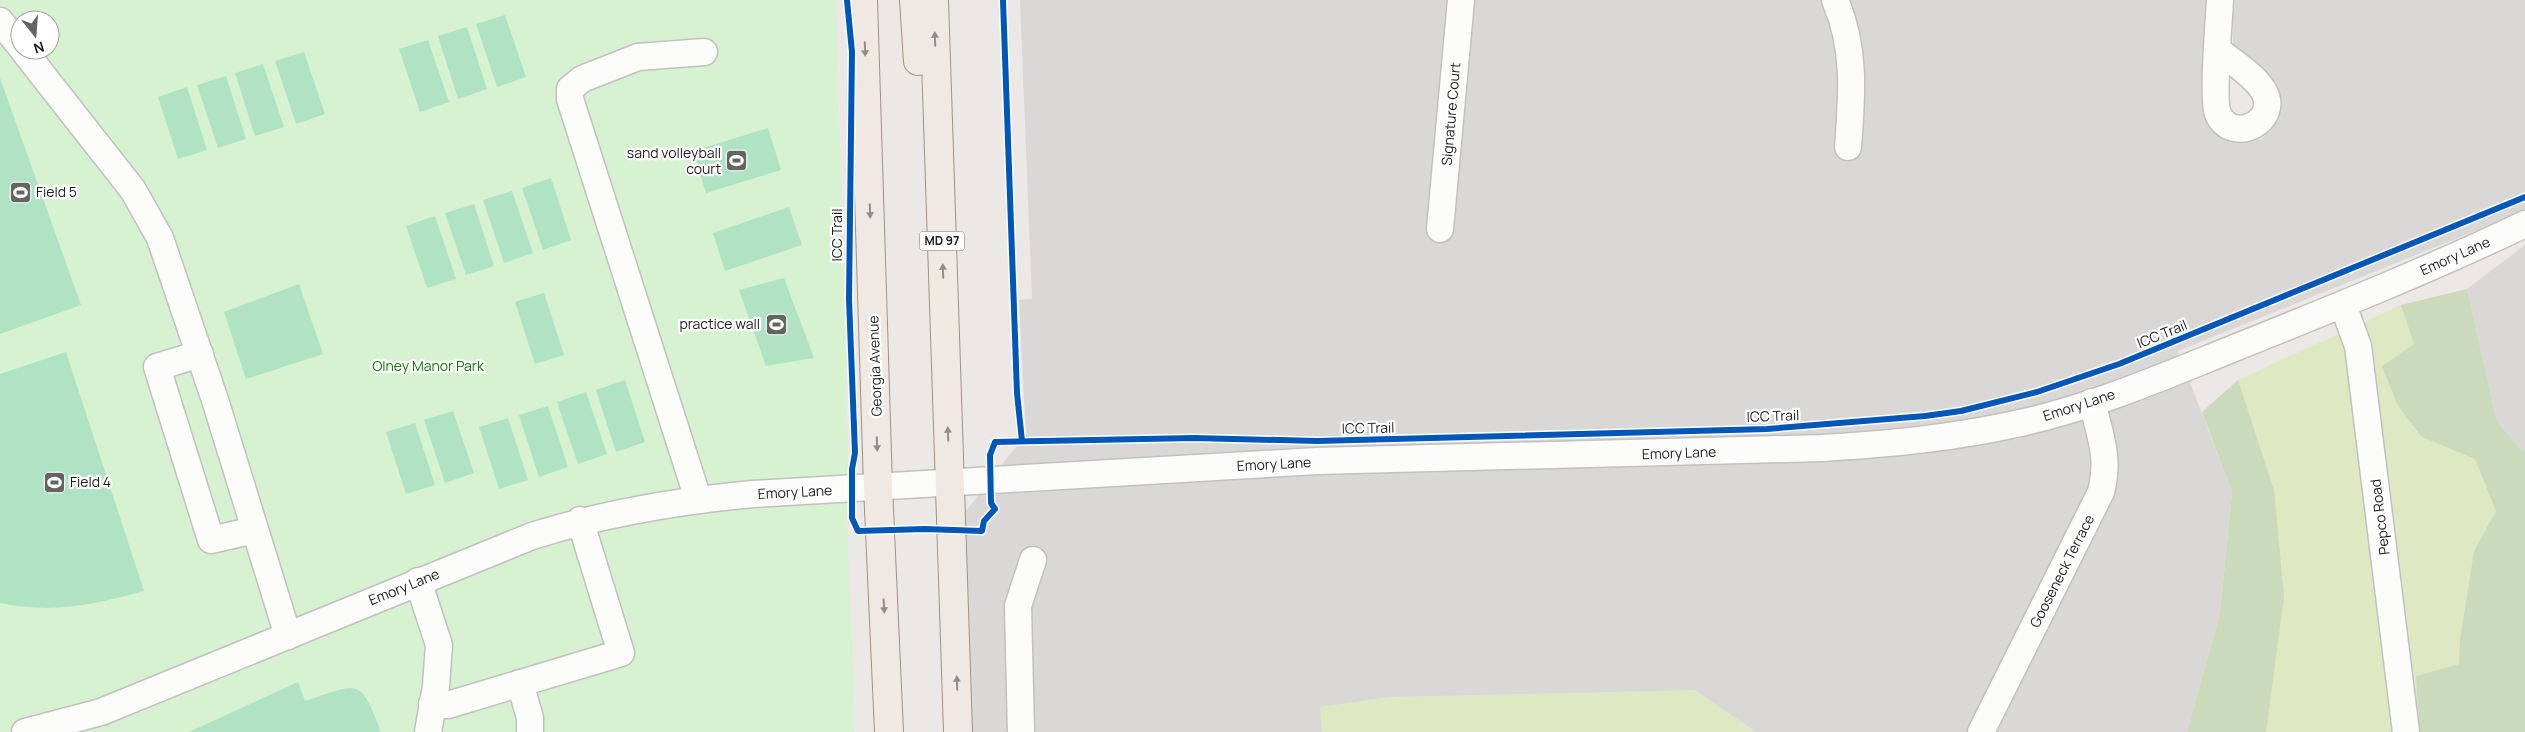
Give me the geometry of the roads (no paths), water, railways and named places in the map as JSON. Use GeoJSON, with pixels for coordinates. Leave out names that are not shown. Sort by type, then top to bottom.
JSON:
{"type":"FeatureCollection","features":[{"type":"Feature","properties":{"kind":"main road","name":"Georgia Avenue"},"geometry":{"type":"LineString","coordinates":[[863,0],[878,487],[889,732]]}},
{"type":"Feature","properties":{"kind":"main road"},"geometry":{"type":"LineString","coordinates":[[914,0],[917,59],[936,87]]}},
{"type":"Feature","properties":{"kind":"main road","name":"MD 97"},"geometry":{"type":"LineString","coordinates":[[934,0],[958,732]]}},
{"type":"Feature","properties":{"kind":"street","name":"Signature Court"},"geometry":{"type":"LineString","coordinates":[[1440,229],[1461,0]]}},
{"type":"Feature","properties":{"kind":"street"},"geometry":{"type":"LineString","coordinates":[[1835,0],[1842,17],[1851,54],[1853,92],[1848,147]]}},
{"type":"Feature","properties":{"kind":"street"},"geometry":{"type":"LineString","coordinates":[[2218,50],[2220,0]]}},
{"type":"Feature","properties":{"kind":"street"},"geometry":{"type":"LineString","coordinates":[[0,22],[10,34]]}},
{"type":"Feature","properties":{"kind":"street"},"geometry":{"type":"LineString","coordinates":[[698,499],[570,99],[570,90],[582,79],[638,57],[704,52]]}},
{"type":"Feature","properties":{"kind":"street"},"geometry":{"type":"LineString","coordinates":[[31,60],[133,190],[148,214],[167,256],[200,354],[288,636]]}},
{"type":"Feature","properties":{"kind":"street","name":"Emory Lane"},"geometry":{"type":"LineString","coordinates":[[25,732],[101,712],[532,536],[580,520],[632,509],[698,499],[950,482],[1317,461],[1679,453],[1893,444],[1959,436],[2022,423],[2092,402],[2184,368],[2464,253],[2525,224]]}},
{"type":"Feature","properties":{"kind":"street","name":"Pepco Road"},"geometry":{"type":"LineString","coordinates":[[2343,304],[2358,346],[2406,732]]}},
{"type":"Feature","properties":{"kind":"street"},"geometry":{"type":"LineString","coordinates":[[200,354],[157,366],[208,531],[211,540],[255,530]]}},
{"type":"Feature","properties":{"kind":"street","name":"Gooseneck Terrace"},"geometry":{"type":"LineString","coordinates":[[1981,732],[2101,492],[2106,474],[2106,457],[2092,402]]}},
{"type":"Feature","properties":{"kind":"street"},"geometry":{"type":"LineString","coordinates":[[432,704],[448,705],[621,653],[580,520]]}},
{"type":"Feature","properties":{"kind":"street"},"geometry":{"type":"LineString","coordinates":[[1021,732],[1018,606],[1033,560]]}},
{"type":"Feature","properties":{"kind":"street"},"geometry":{"type":"LineString","coordinates":[[418,581],[439,645],[436,686],[428,732]]}},
{"type":"Feature","properties":{"kind":"street"},"geometry":{"type":"LineString","coordinates":[[520,683],[530,718],[530,732]]}},
{"type":"Feature","properties":{"kind":"place","name":"sand volleyball court"},"geometry":{"type":"Point","coordinates":[737,161]}},
{"type":"Feature","properties":{"kind":"place","name":"Field 5"},"geometry":{"type":"Point","coordinates":[20,192]}},
{"type":"Feature","properties":{"kind":"place","name":"practice wall"},"geometry":{"type":"Point","coordinates":[776,324]}},
{"type":"Feature","properties":{"kind":"place","name":"Field 4"},"geometry":{"type":"Point","coordinates":[54,482]}},
{"type":"Feature","properties":{"kind":"park label","name":"Olney Manor Park"},"geometry":{"type":"Point","coordinates":[428,366]}}]}
